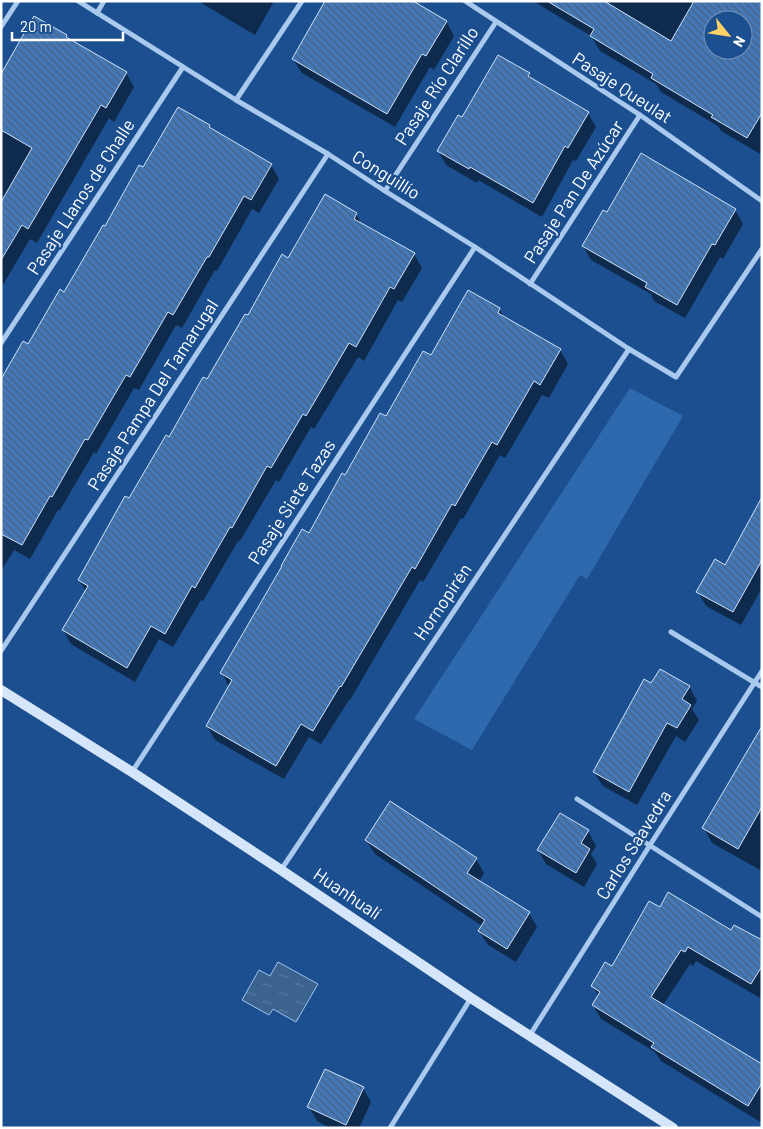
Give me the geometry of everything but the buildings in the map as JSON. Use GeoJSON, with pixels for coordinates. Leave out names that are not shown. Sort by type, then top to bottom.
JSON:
{"type":"FeatureCollection","features":[{"type":"Feature","properties":{"kind":"street"},"geometry":{"type":"LineString","coordinates":[[1,27],[18,1]]}},
{"type":"Feature","properties":{"kind":"street","name":"Conguillío"},"geometry":{"type":"LineString","coordinates":[[78,1],[475,246],[629,349],[676,377],[762,250]]}},
{"type":"Feature","properties":{"kind":"street"},"geometry":{"type":"LineString","coordinates":[[97,13],[104,1]]}},
{"type":"Feature","properties":{"kind":"street"},"geometry":{"type":"LineString","coordinates":[[236,100],[302,1]]}},
{"type":"Feature","properties":{"kind":"street","name":"Pasaje Queulat"},"geometry":{"type":"LineString","coordinates":[[465,1],[640,115],[762,201]]}},
{"type":"Feature","properties":{"kind":"street","name":"Pasaje Río Clarillo"},"geometry":{"type":"LineString","coordinates":[[385,191],[496,22]]}},
{"type":"Feature","properties":{"kind":"street","name":"Pasaje Llanos de Challe"},"geometry":{"type":"LineString","coordinates":[[1,343],[183,67]]}},
{"type":"Feature","properties":{"kind":"street","name":"Pasaje Pan De Azúcar"},"geometry":{"type":"LineString","coordinates":[[530,284],[640,115]]}},
{"type":"Feature","properties":{"kind":"street","name":"Pasaje Pampa Del Tamarugal"},"geometry":{"type":"LineString","coordinates":[[1,651],[328,154]]}},
{"type":"Feature","properties":{"kind":"street","name":"Pasaje Siete Tazas"},"geometry":{"type":"LineString","coordinates":[[132,772],[475,246]]}},
{"type":"Feature","properties":{"kind":"street","name":"Hornopirén"},"geometry":{"type":"LineString","coordinates":[[281,870],[629,349]]}},
{"type":"Feature","properties":{"kind":"street"},"geometry":{"type":"LineString","coordinates":[[671,632],[762,687]]}},
{"type":"Feature","properties":{"kind":"street","name":"Carlos Saavedra"},"geometry":{"type":"LineString","coordinates":[[530,1035],[762,671]]}},
{"type":"Feature","properties":{"kind":"street","name":"Huanhualí"},"geometry":{"type":"LineString","coordinates":[[1,690],[132,772],[471,998],[673,1128]]}},
{"type":"Feature","properties":{"kind":"street"},"geometry":{"type":"LineString","coordinates":[[577,799],[762,916]]}},
{"type":"Feature","properties":{"kind":"street"},"geometry":{"type":"LineString","coordinates":[[390,1128],[471,998]]}},
{"type":"Feature","properties":{"kind":"shaded area"},"geometry":{"type":"Polygon","coordinates":[[[630,388],[683,416],[587,579],[580,575],[472,750],[414,719],[630,388]]]}},
{"type":"Feature","properties":{"kind":"water"},"geometry":{"type":"Polygon","coordinates":[[[278,962],[318,984],[296,1022],[273,1009],[269,1015],[242,1000],[259,970],[270,976],[278,962]]]}}]}
